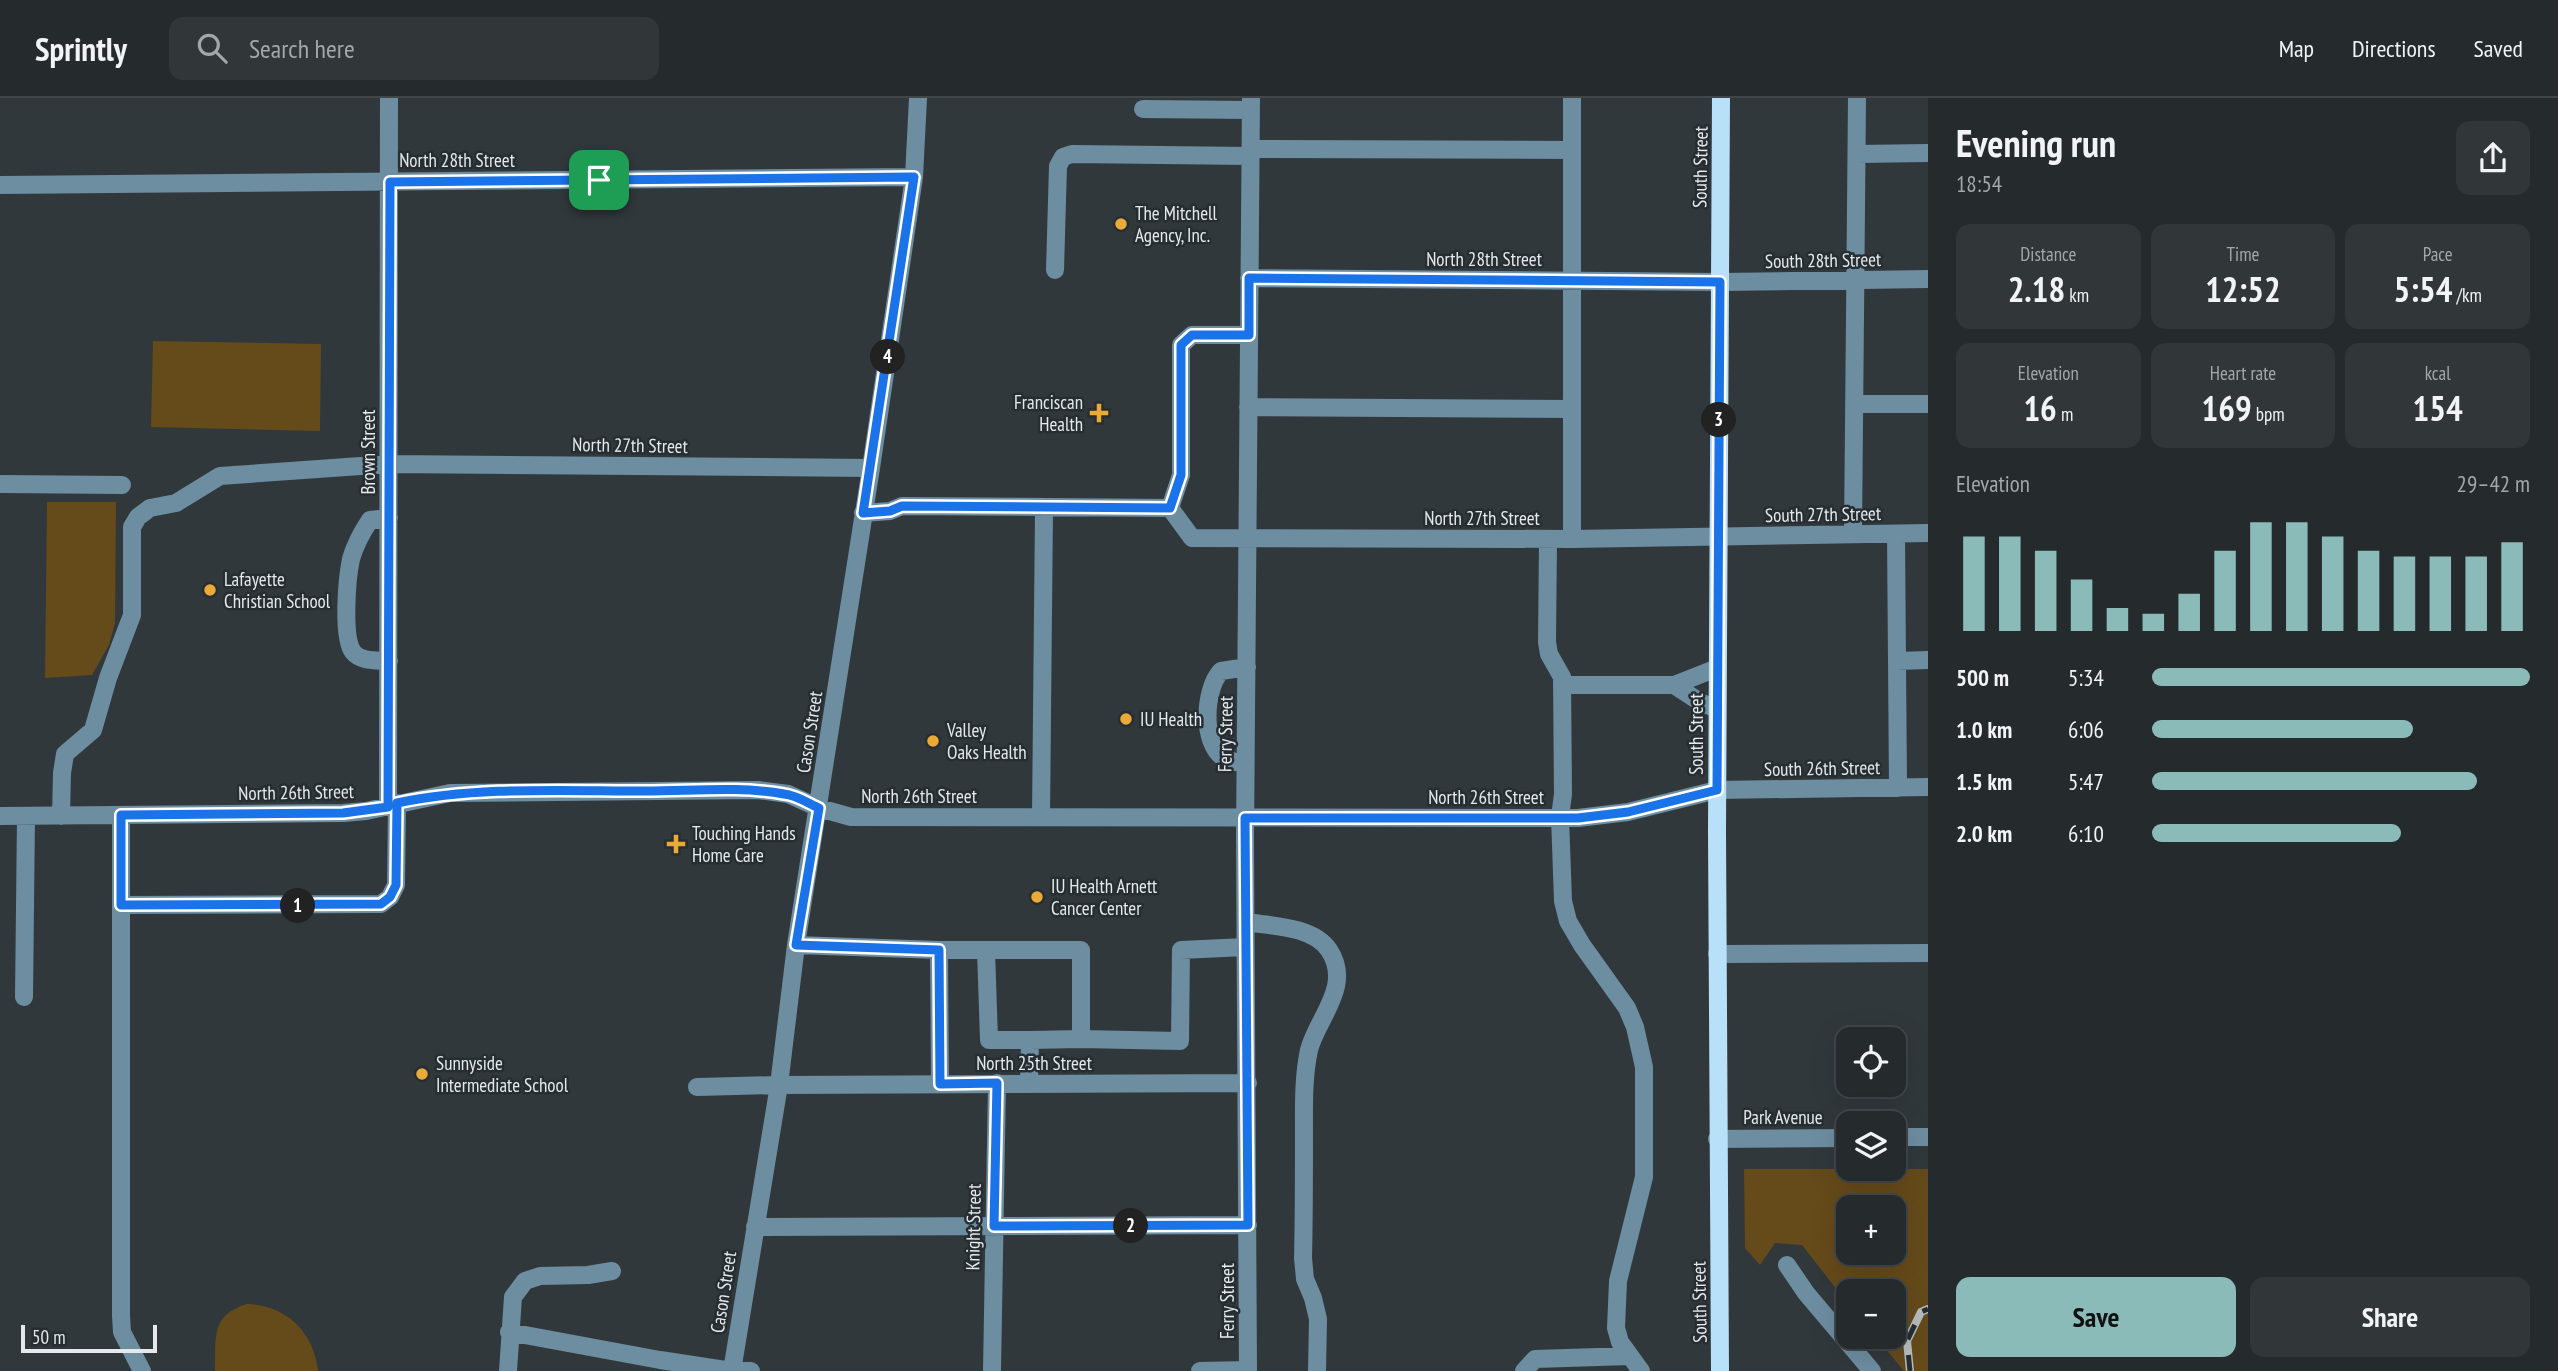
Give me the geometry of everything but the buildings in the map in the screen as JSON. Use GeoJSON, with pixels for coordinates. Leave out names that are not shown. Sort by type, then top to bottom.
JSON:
{"type":"FeatureCollection","features":[{"type":"Feature","properties":{"kind":"main road","name":"South Street"},"geometry":{"type":"LineString","coordinates":[[1720,1371],[1717,668],[1721,98]]}},
{"type":"Feature","properties":{"kind":"street","name":"Brown Street"},"geometry":{"type":"LineString","coordinates":[[121,905],[381,904],[390,897],[396,885],[388,661],[389,98]]}},
{"type":"Feature","properties":{"kind":"street","name":"Cason Street"},"geometry":{"type":"LineString","coordinates":[[732,1371],[779,1085],[796,945],[914,177],[918,98]]}},
{"type":"Feature","properties":{"kind":"street"},"geometry":{"type":"LineString","coordinates":[[1572,98],[1572,539]]}},
{"type":"Feature","properties":{"kind":"street"},"geometry":{"type":"LineString","coordinates":[[1853,534],[1857,98]]}},
{"type":"Feature","properties":{"kind":"street"},"geometry":{"type":"LineString","coordinates":[[1143,109],[1250,104]]}},
{"type":"Feature","properties":{"kind":"street","name":"Ferry Street"},"geometry":{"type":"LineString","coordinates":[[1248,1371],[1245,764],[1250,104]]}},
{"type":"Feature","properties":{"kind":"street"},"geometry":{"type":"LineString","coordinates":[[1055,270],[1058,166],[1063,157],[1072,154],[1572,150]]}},
{"type":"Feature","properties":{"kind":"street"},"geometry":{"type":"LineString","coordinates":[[1857,154],[1928,153]]}},
{"type":"Feature","properties":{"kind":"street","name":"North 28th Street"},"geometry":{"type":"LineString","coordinates":[[0,185],[914,177]]}},
{"type":"Feature","properties":{"kind":"street","name":"North 28th Street"},"geometry":{"type":"LineString","coordinates":[[1249,278],[1720,282]]}},
{"type":"Feature","properties":{"kind":"street","name":"South 28th Street"},"geometry":{"type":"LineString","coordinates":[[1720,282],[1928,279]]}},
{"type":"Feature","properties":{"kind":"street"},"geometry":{"type":"LineString","coordinates":[[863,513],[890,511],[902,506],[1170,508],[1181,475],[1181,345],[1192,335],[1249,335]]}},
{"type":"Feature","properties":{"kind":"street"},"geometry":{"type":"LineString","coordinates":[[1855,404],[1928,404]]}},
{"type":"Feature","properties":{"kind":"street"},"geometry":{"type":"LineString","coordinates":[[1248,407],[1571,409]]}},
{"type":"Feature","properties":{"kind":"street","name":"North 27th Street"},"geometry":{"type":"LineString","coordinates":[[61,816],[65,754],[93,730],[108,678],[132,615],[132,527],[138,517],[150,508],[176,503],[220,475],[389,464],[871,468]]}},
{"type":"Feature","properties":{"kind":"street"},"geometry":{"type":"LineString","coordinates":[[0,484],[122,485]]}},
{"type":"Feature","properties":{"kind":"street","name":"North 27th Street"},"geometry":{"type":"LineString","coordinates":[[1170,508],[1192,538],[1718,537]]}},
{"type":"Feature","properties":{"kind":"street"},"geometry":{"type":"LineString","coordinates":[[1041,817],[1044,509]]}},
{"type":"Feature","properties":{"kind":"street"},"geometry":{"type":"LineString","coordinates":[[388,661],[368,660],[354,654],[347,641],[351,562],[357,542],[370,520],[389,518]]}},
{"type":"Feature","properties":{"kind":"street","name":"South 27th Street"},"geometry":{"type":"LineString","coordinates":[[1718,537],[1928,533]]}},
{"type":"Feature","properties":{"kind":"street"},"geometry":{"type":"LineString","coordinates":[[1896,534],[1898,788]]}},
{"type":"Feature","properties":{"kind":"street"},"geometry":{"type":"LineString","coordinates":[[1548,539],[1547,642],[1549,654],[1562,677],[1563,685],[1560,881],[1568,921],[1627,1007],[1635,1027],[1644,1067],[1644,1177],[1618,1281],[1616,1328],[1620,1342],[1635,1364]]}},
{"type":"Feature","properties":{"kind":"street"},"geometry":{"type":"LineString","coordinates":[[1898,661],[1928,660]]}},
{"type":"Feature","properties":{"kind":"street"},"geometry":{"type":"LineString","coordinates":[[1245,764],[1226,759],[1213,746],[1209,737],[1208,701],[1210,688],[1221,671],[1247,667]]}},
{"type":"Feature","properties":{"kind":"street"},"geometry":{"type":"LineString","coordinates":[[1563,685],[1674,685],[1717,668]]}},
{"type":"Feature","properties":{"kind":"street"},"geometry":{"type":"LineString","coordinates":[[1674,685],[1700,702],[1717,709]]}},
{"type":"Feature","properties":{"kind":"street","name":"South 26th Street"},"geometry":{"type":"LineString","coordinates":[[1717,790],[1928,788]]}},
{"type":"Feature","properties":{"kind":"street","name":"North 26th Street"},"geometry":{"type":"LineString","coordinates":[[0,816],[343,813],[450,793],[758,790],[788,794],[819,808],[851,817],[1560,817],[1628,812],[1717,790]]}},
{"type":"Feature","properties":{"kind":"street"},"geometry":{"type":"LineString","coordinates":[[121,815],[122,1332],[142,1371]]}},
{"type":"Feature","properties":{"kind":"street"},"geometry":{"type":"LineString","coordinates":[[24,996],[26,816]]}},
{"type":"Feature","properties":{"kind":"street"},"geometry":{"type":"LineString","coordinates":[[1246,922],[1308,933],[1328,948],[1335,962],[1336,980],[1331,1005],[1310,1047],[1305,1080],[1303,1258],[1305,1279],[1318,1319],[1317,1371]]}},
{"type":"Feature","properties":{"kind":"street"},"geometry":{"type":"LineString","coordinates":[[796,945],[939,950],[1081,950],[1081,1039]]}},
{"type":"Feature","properties":{"kind":"street"},"geometry":{"type":"LineString","coordinates":[[986,950],[989,1040],[1180,1041],[1181,950],[1245,947]]}},
{"type":"Feature","properties":{"kind":"street"},"geometry":{"type":"LineString","coordinates":[[939,950],[940,1084]]}},
{"type":"Feature","properties":{"kind":"street"},"geometry":{"type":"LineString","coordinates":[[1717,954],[1928,953]]}},
{"type":"Feature","properties":{"kind":"street"},"geometry":{"type":"LineString","coordinates":[[1029,1084],[1030,1040]]}},
{"type":"Feature","properties":{"kind":"street","name":"Knight Street"},"geometry":{"type":"LineString","coordinates":[[992,1371],[997,1083]]}},
{"type":"Feature","properties":{"kind":"street","name":"North 25th Street"},"geometry":{"type":"LineString","coordinates":[[697,1087],[1248,1083]]}},
{"type":"Feature","properties":{"kind":"street"},"geometry":{"type":"LineString","coordinates":[[1906,1138],[1928,1137]]}},
{"type":"Feature","properties":{"kind":"street","name":"Park Avenue"},"geometry":{"type":"LineString","coordinates":[[1717,1139],[1836,1138]]}},
{"type":"Feature","properties":{"kind":"street"},"geometry":{"type":"LineString","coordinates":[[755,1227],[1248,1225]]}},
{"type":"Feature","properties":{"kind":"street"},"geometry":{"type":"LineString","coordinates":[[1787,1265],[1806,1293],[1872,1371]]}},
{"type":"Feature","properties":{"kind":"street"},"geometry":{"type":"LineString","coordinates":[[508,1371],[513,1297],[525,1281],[540,1276],[588,1275],[612,1271]]}},
{"type":"Feature","properties":{"kind":"street"},"geometry":{"type":"LineString","coordinates":[[509,1332],[732,1371],[751,1371]]}},
{"type":"Feature","properties":{"kind":"street"},"geometry":{"type":"LineString","coordinates":[[1524,1371],[1535,1359],[1635,1364]]}},
{"type":"Feature","properties":{"kind":"street"},"geometry":{"type":"LineString","coordinates":[[1200,1371],[1248,1371]]}},
{"type":"Feature","properties":{"kind":"shaded area"},"geometry":{"type":"Polygon","coordinates":[[[153,341],[321,344],[320,431],[151,427],[153,341]]]}},
{"type":"Feature","properties":{"kind":"shaded area"},"geometry":{"type":"Polygon","coordinates":[[[47,502],[116,502],[115,623],[109,645],[92,675],[45,678],[47,502]]]}},
{"type":"Feature","properties":{"kind":"shaded area"},"geometry":{"type":"Polygon","coordinates":[[[1744,1169],[1836,1169],[1836,1181],[1906,1181],[1906,1169],[1928,1169],[1928,1371],[1904,1371],[1886,1349],[1906,1349],[1906,1279],[1836,1279],[1836,1289],[1802,1245],[1775,1243],[1760,1265],[1745,1248],[1744,1169]]]}},
{"type":"Feature","properties":{"kind":"shaded area"},"geometry":{"type":"Polygon","coordinates":[[[247,1304],[274,1309],[296,1323],[311,1344],[318,1371],[215,1371],[216,1338],[221,1321],[227,1314],[247,1304]]]}},
{"type":"Feature","properties":{"kind":"railway"},"geometry":{"type":"LineString","coordinates":[[1910,1371],[1907,1341],[1921,1312],[1928,1309]]}},
{"type":"Feature","properties":{"kind":"place","name":"The Mitchell Agency, Inc."},"geometry":{"type":"Point","coordinates":[1121,224]}},
{"type":"Feature","properties":{"kind":"place","name":"Franciscan Health"},"geometry":{"type":"Point","coordinates":[1099,413]}},
{"type":"Feature","properties":{"kind":"place","name":"Lafayette Christian School"},"geometry":{"type":"Point","coordinates":[210,590]}},
{"type":"Feature","properties":{"kind":"place","name":"IU Health"},"geometry":{"type":"Point","coordinates":[1126,719]}},
{"type":"Feature","properties":{"kind":"place","name":"Valley Oaks Health"},"geometry":{"type":"Point","coordinates":[933,741]}},
{"type":"Feature","properties":{"kind":"place","name":"Touching Hands Home Care"},"geometry":{"type":"Point","coordinates":[676,844]}},
{"type":"Feature","properties":{"kind":"place","name":"IU Health Arnett Cancer Center"},"geometry":{"type":"Point","coordinates":[1037,897]}},
{"type":"Feature","properties":{"kind":"place","name":"Sunnyside Intermediate School"},"geometry":{"type":"Point","coordinates":[422,1074]}},
{"type":"Feature","properties":{"kind":"route"},"geometry":{"type":"LineString","coordinates":[[914,177],[863,513],[890,511],[902,506],[1170,508],[1181,475],[1181,345],[1192,335],[1249,335],[1249,278],[1720,282],[1717,790],[1628,812],[1578,818],[1245,818],[1248,1225],[994,1226],[997,1083],[940,1084],[939,950],[796,945],[819,808],[788,794],[758,790],[450,793],[397,803],[396,885],[390,897],[381,904],[121,905],[121,815],[343,813],[388,807],[390,182],[599,180],[914,177]]}}]}
